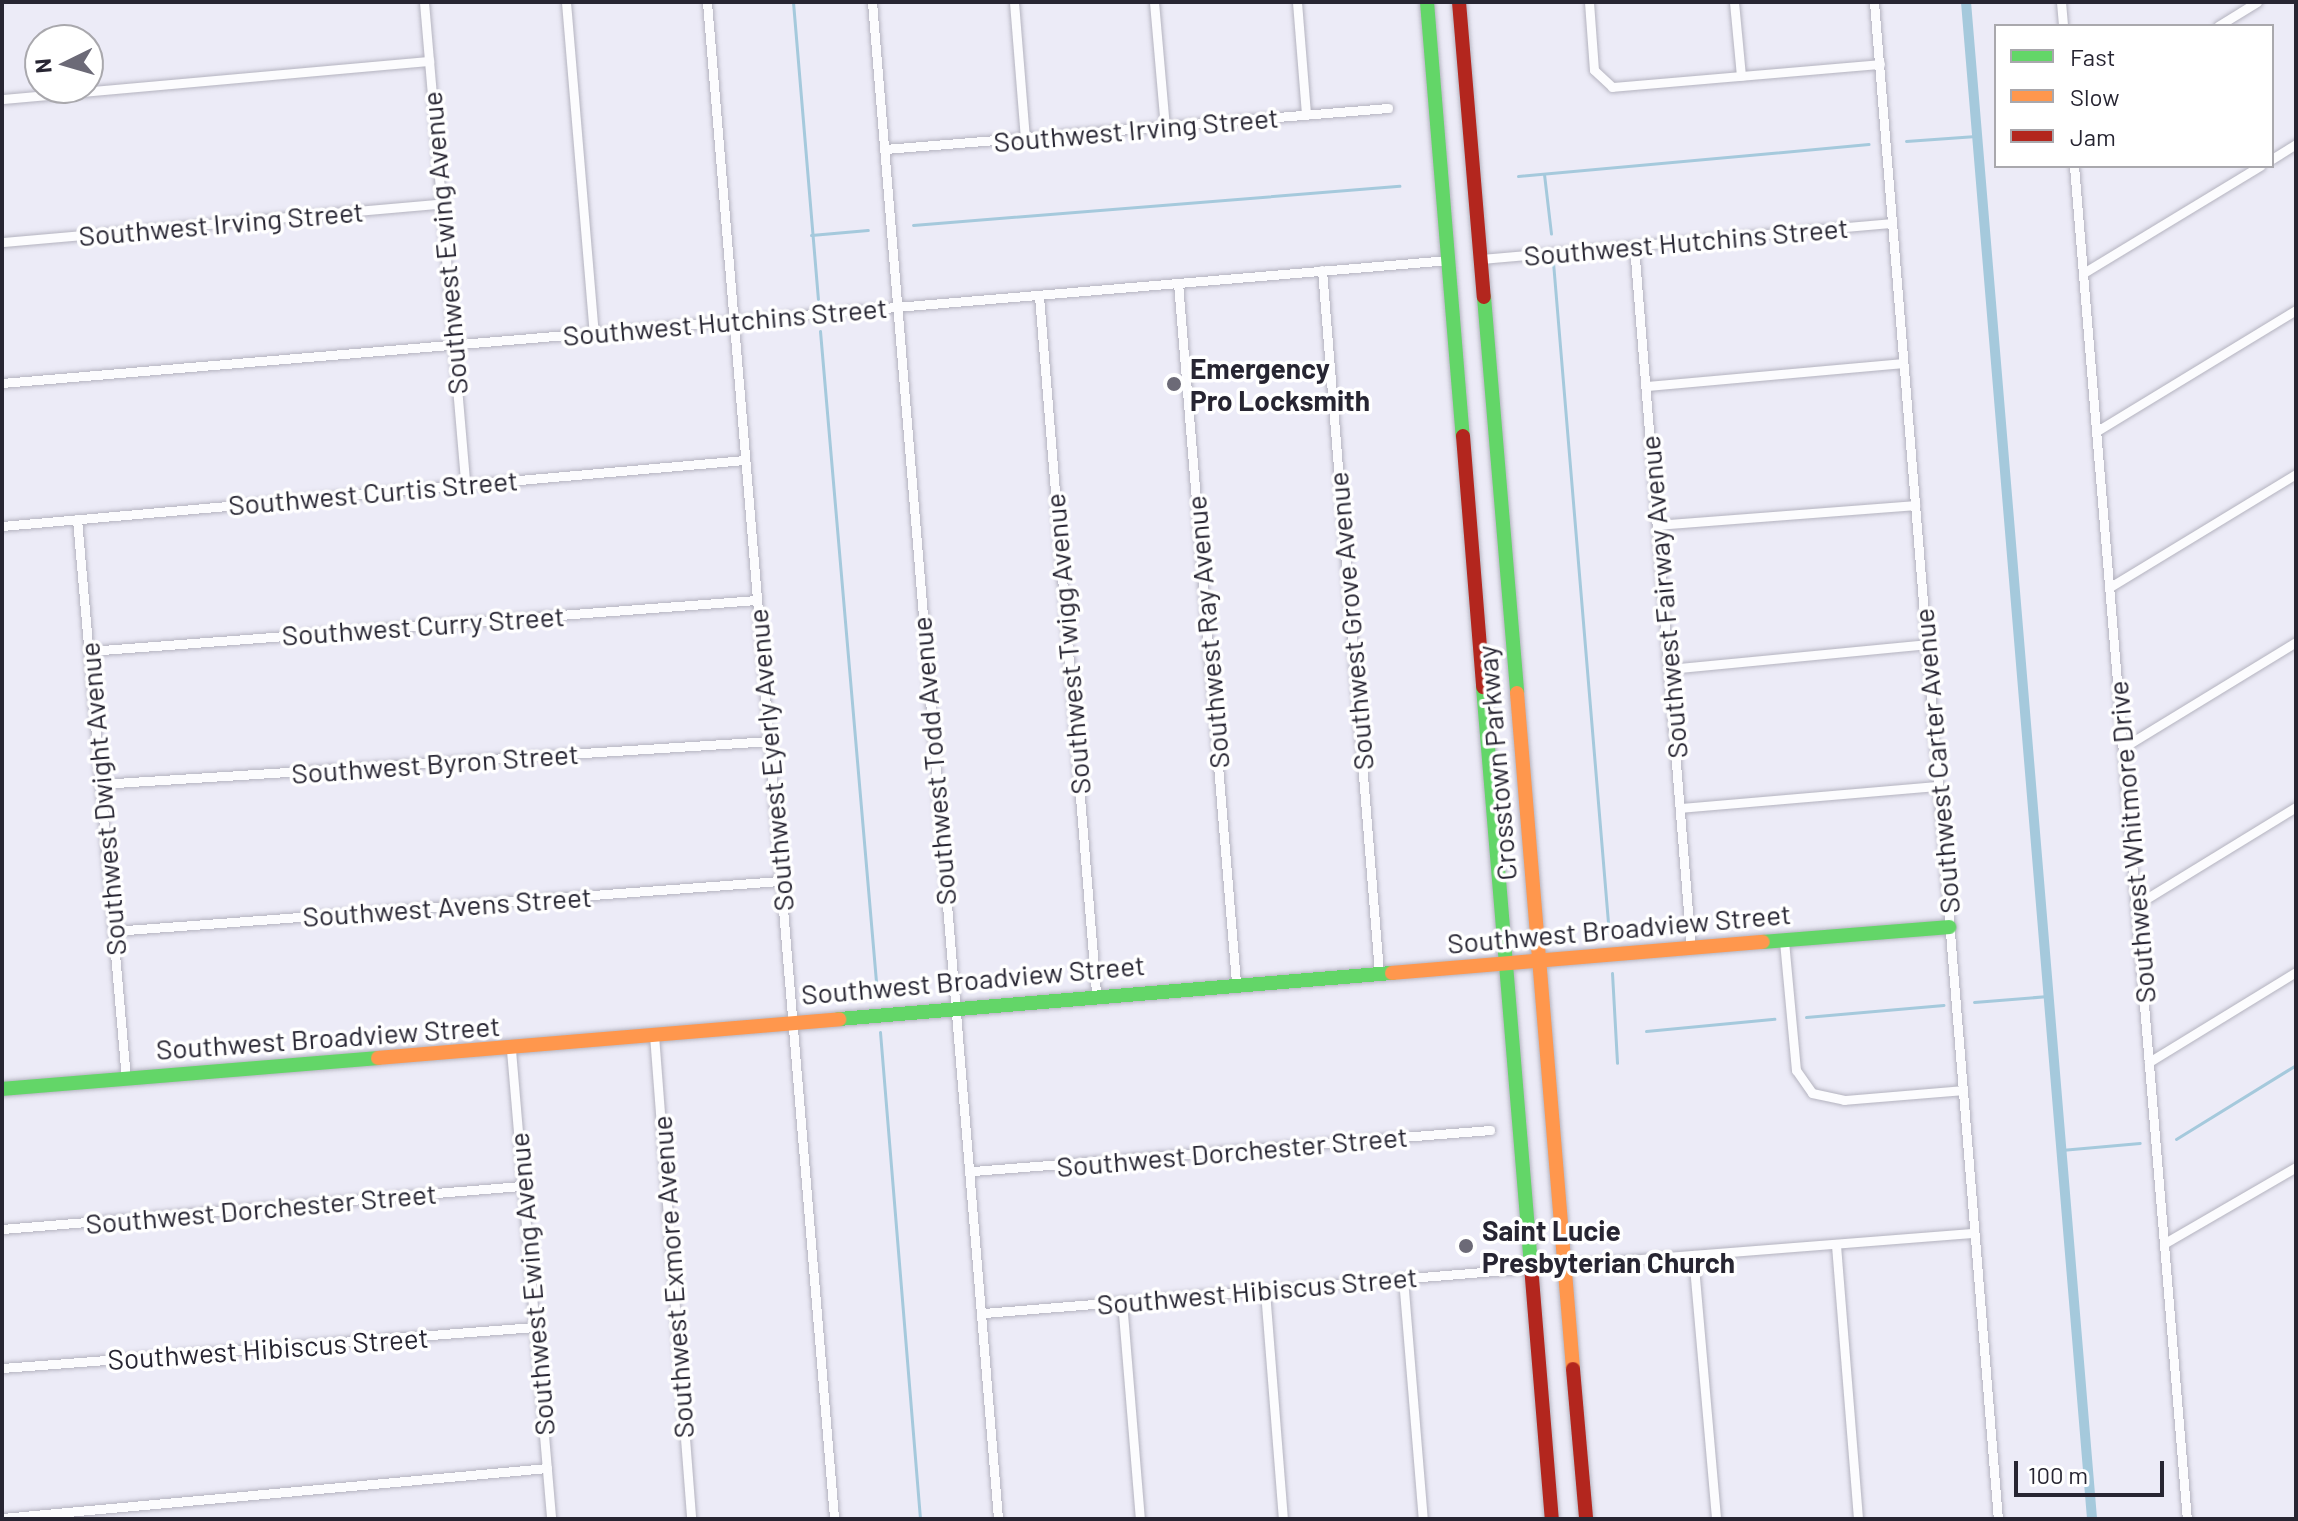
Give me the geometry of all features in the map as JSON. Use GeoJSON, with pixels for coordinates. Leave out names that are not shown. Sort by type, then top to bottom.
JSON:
{"type":"FeatureCollection","features":[{"type":"Feature","properties":{"kind":"main road","name":"Crosstown Parkway"},"geometry":{"type":"LineString","coordinates":[[1427,2],[1552,1519]]}},
{"type":"Feature","properties":{"kind":"main road","name":"Crosstown Parkway"},"geometry":{"type":"LineString","coordinates":[[1459,2],[1586,1519]]}},
{"type":"Feature","properties":{"kind":"main road","name":"Southwest Broadview Street"},"geometry":{"type":"LineString","coordinates":[[2,1089],[511,1050],[1096,993],[1539,962],[1949,927]]}},
{"type":"Feature","properties":{"kind":"street","name":"Southwest Ewing Avenue"},"geometry":{"type":"LineString","coordinates":[[424,2],[465,483]]}},
{"type":"Feature","properties":{"kind":"street"},"geometry":{"type":"LineString","coordinates":[[566,2],[594,332]]}},
{"type":"Feature","properties":{"kind":"street","name":"Southwest Eyerly Avenue"},"geometry":{"type":"LineString","coordinates":[[707,2],[834,1519]]}},
{"type":"Feature","properties":{"kind":"street","name":"Southwest Todd Avenue"},"geometry":{"type":"LineString","coordinates":[[872,2],[953,1005],[973,1171],[998,1519]]}},
{"type":"Feature","properties":{"kind":"street"},"geometry":{"type":"LineString","coordinates":[[1014,2],[1025,139]]}},
{"type":"Feature","properties":{"kind":"street"},"geometry":{"type":"LineString","coordinates":[[1154,2],[1165,127]]}},
{"type":"Feature","properties":{"kind":"street"},"geometry":{"type":"LineString","coordinates":[[1297,2],[1306,115]]}},
{"type":"Feature","properties":{"kind":"street"},"geometry":{"type":"LineString","coordinates":[[1589,2],[1601,83],[1741,76],[1880,64]]}},
{"type":"Feature","properties":{"kind":"street"},"geometry":{"type":"LineString","coordinates":[[1734,2],[1741,76]]}},
{"type":"Feature","properties":{"kind":"street","name":"Southwest Carter Avenue"},"geometry":{"type":"LineString","coordinates":[[1874,2],[1998,1519]]}},
{"type":"Feature","properties":{"kind":"street"},"geometry":{"type":"LineString","coordinates":[[2061,2],[2063,24]]}},
{"type":"Feature","properties":{"kind":"street"},"geometry":{"type":"LineString","coordinates":[[2221,24],[2257,2]]}},
{"type":"Feature","properties":{"kind":"street"},"geometry":{"type":"LineString","coordinates":[[2,99],[429,61]]}},
{"type":"Feature","properties":{"kind":"street","name":"Southwest Irving Street"},"geometry":{"type":"LineString","coordinates":[[885,149],[1388,108]]}},
{"type":"Feature","properties":{"kind":"street"},"geometry":{"type":"LineString","coordinates":[[2274,158],[2296,144]]}},
{"type":"Feature","properties":{"kind":"street","name":"Southwest Whitmore Drive"},"geometry":{"type":"LineString","coordinates":[[2074,168],[2187,1519]]}},
{"type":"Feature","properties":{"kind":"street"},"geometry":{"type":"LineString","coordinates":[[2085,272],[2257,168]]}},
{"type":"Feature","properties":{"kind":"street","name":"Southwest Irving Street"},"geometry":{"type":"LineString","coordinates":[[2,242],[440,204]]}},
{"type":"Feature","properties":{"kind":"street","name":"Southwest Hutchins Street"},"geometry":{"type":"LineString","coordinates":[[1480,259],[1891,223]]}},
{"type":"Feature","properties":{"kind":"street","name":"Southwest Fairway Avenue"},"geometry":{"type":"LineString","coordinates":[[1634,246],[1691,948]]}},
{"type":"Feature","properties":{"kind":"street","name":"Southwest Hutchins Street"},"geometry":{"type":"LineString","coordinates":[[2,383],[1449,260]]}},
{"type":"Feature","properties":{"kind":"street","name":"Southwest Grove Avenue"},"geometry":{"type":"LineString","coordinates":[[1322,270],[1379,972]]}},
{"type":"Feature","properties":{"kind":"street","name":"Southwest Ray Avenue"},"geometry":{"type":"LineString","coordinates":[[1178,283],[1236,982]]}},
{"type":"Feature","properties":{"kind":"street","name":"Southwest Twigg Avenue"},"geometry":{"type":"LineString","coordinates":[[1039,296],[1096,993]]}},
{"type":"Feature","properties":{"kind":"street"},"geometry":{"type":"LineString","coordinates":[[2097,431],[2296,310]]}},
{"type":"Feature","properties":{"kind":"street"},"geometry":{"type":"LineString","coordinates":[[1646,386],[1902,363]]}},
{"type":"Feature","properties":{"kind":"street","name":"Southwest Curtis Street"},"geometry":{"type":"LineString","coordinates":[[2,526],[745,460]]}},
{"type":"Feature","properties":{"kind":"street"},"geometry":{"type":"LineString","coordinates":[[2110,587],[2296,474]]}},
{"type":"Feature","properties":{"kind":"street"},"geometry":{"type":"LineString","coordinates":[[1657,525],[1915,505]]}},
{"type":"Feature","properties":{"kind":"street","name":"Southwest Dwight Avenue"},"geometry":{"type":"LineString","coordinates":[[77,519],[126,1079]]}},
{"type":"Feature","properties":{"kind":"street","name":"Southwest Curry Street"},"geometry":{"type":"LineString","coordinates":[[89,651],[756,600]]}},
{"type":"Feature","properties":{"kind":"street"},"geometry":{"type":"LineString","coordinates":[[2124,747],[2296,642]]}},
{"type":"Feature","properties":{"kind":"street"},"geometry":{"type":"LineString","coordinates":[[1668,669],[1927,644]]}},
{"type":"Feature","properties":{"kind":"street","name":"Southwest Byron Street"},"geometry":{"type":"LineString","coordinates":[[100,784],[770,741]]}},
{"type":"Feature","properties":{"kind":"street"},"geometry":{"type":"LineString","coordinates":[[1680,808],[1938,786]]}},
{"type":"Feature","properties":{"kind":"street"},"geometry":{"type":"LineString","coordinates":[[2136,905],[2296,807]]}},
{"type":"Feature","properties":{"kind":"street","name":"Southwest Avens Street"},"geometry":{"type":"LineString","coordinates":[[113,931],[780,881]]}},
{"type":"Feature","properties":{"kind":"street"},"geometry":{"type":"LineString","coordinates":[[1784,941],[1796,1070],[1812,1093],[1844,1100],[1963,1090]]}},
{"type":"Feature","properties":{"kind":"street"},"geometry":{"type":"LineString","coordinates":[[2149,1062],[2296,972]]}},
{"type":"Feature","properties":{"kind":"street","name":"Southwest Exmore Avenue"},"geometry":{"type":"LineString","coordinates":[[654,1035],[691,1519]]}},
{"type":"Feature","properties":{"kind":"street","name":"Southwest Ewing Avenue"},"geometry":{"type":"LineString","coordinates":[[511,1050],[551,1519]]}},
{"type":"Feature","properties":{"kind":"street","name":"Southwest Dorchester Street"},"geometry":{"type":"LineString","coordinates":[[973,1171],[1490,1130]]}},
{"type":"Feature","properties":{"kind":"street"},"geometry":{"type":"LineString","coordinates":[[2165,1243],[2296,1167]]}},
{"type":"Feature","properties":{"kind":"street","name":"Southwest Dorchester Street"},"geometry":{"type":"LineString","coordinates":[[2,1229],[521,1186]]}},
{"type":"Feature","properties":{"kind":"street"},"geometry":{"type":"LineString","coordinates":[[1566,1265],[1974,1233]]}},
{"type":"Feature","properties":{"kind":"street"},"geometry":{"type":"LineString","coordinates":[[1836,1245],[1858,1519]]}},
{"type":"Feature","properties":{"kind":"street"},"geometry":{"type":"LineString","coordinates":[[1693,1255],[1716,1519]]}},
{"type":"Feature","properties":{"kind":"street","name":"Southwest Hibiscus Street"},"geometry":{"type":"LineString","coordinates":[[984,1313],[1531,1268]]}},
{"type":"Feature","properties":{"kind":"street"},"geometry":{"type":"LineString","coordinates":[[1403,1278],[1423,1519]]}},
{"type":"Feature","properties":{"kind":"street"},"geometry":{"type":"LineString","coordinates":[[1265,1291],[1283,1519]]}},
{"type":"Feature","properties":{"kind":"street"},"geometry":{"type":"LineString","coordinates":[[1122,1301],[1140,1519]]}},
{"type":"Feature","properties":{"kind":"street","name":"Southwest Hibiscus Street"},"geometry":{"type":"LineString","coordinates":[[2,1368],[535,1327]]}},
{"type":"Feature","properties":{"kind":"street"},"geometry":{"type":"LineString","coordinates":[[2,1518],[547,1468]]}},
{"type":"Feature","properties":{"kind":"waterway"},"geometry":{"type":"LineString","coordinates":[[793,2],[818,299]]}},
{"type":"Feature","properties":{"kind":"waterway"},"geometry":{"type":"LineString","coordinates":[[1966,2],[2092,1519]]}},
{"type":"Feature","properties":{"kind":"waterway"},"geometry":{"type":"LineString","coordinates":[[1906,141],[1976,136]]}},
{"type":"Feature","properties":{"kind":"waterway"},"geometry":{"type":"LineString","coordinates":[[1518,176],[1869,144]]}},
{"type":"Feature","properties":{"kind":"waterway"},"geometry":{"type":"LineString","coordinates":[[1544,174],[1551,234]]}},
{"type":"Feature","properties":{"kind":"waterway"},"geometry":{"type":"LineString","coordinates":[[913,225],[1399,186]]}},
{"type":"Feature","properties":{"kind":"waterway"},"geometry":{"type":"LineString","coordinates":[[811,235],[868,230]]}},
{"type":"Feature","properties":{"kind":"waterway"},"geometry":{"type":"LineString","coordinates":[[1553,262],[1609,934]]}},
{"type":"Feature","properties":{"kind":"waterway"},"geometry":{"type":"LineString","coordinates":[[820,331],[877,993]]}},
{"type":"Feature","properties":{"kind":"waterway"},"geometry":{"type":"LineString","coordinates":[[1612,973],[1617,1063]]}},
{"type":"Feature","properties":{"kind":"waterway"},"geometry":{"type":"LineString","coordinates":[[1974,1002],[2048,996]]}},
{"type":"Feature","properties":{"kind":"waterway"},"geometry":{"type":"LineString","coordinates":[[1806,1017],[1943,1005]]}},
{"type":"Feature","properties":{"kind":"waterway"},"geometry":{"type":"LineString","coordinates":[[1646,1031],[1774,1019]]}},
{"type":"Feature","properties":{"kind":"waterway"},"geometry":{"type":"LineString","coordinates":[[880,1032],[920,1519]]}},
{"type":"Feature","properties":{"kind":"waterway"},"geometry":{"type":"LineString","coordinates":[[2176,1139],[2296,1065]]}},
{"type":"Feature","properties":{"kind":"waterway"},"geometry":{"type":"LineString","coordinates":[[2061,1150],[2140,1143]]}},
{"type":"Feature","properties":{"kind":"traffic: fast"},"geometry":{"type":"LineString","coordinates":[[1427,2],[1463,436]]}},
{"type":"Feature","properties":{"kind":"traffic: fast"},"geometry":{"type":"LineString","coordinates":[[1484,297],[1517,693]]}},
{"type":"Feature","properties":{"kind":"traffic: fast"},"geometry":{"type":"LineString","coordinates":[[1483,687],[1531,1266]]}},
{"type":"Feature","properties":{"kind":"traffic: fast"},"geometry":{"type":"LineString","coordinates":[[1763,942],[1949,927]]}},
{"type":"Feature","properties":{"kind":"traffic: fast"},"geometry":{"type":"LineString","coordinates":[[839,1019],[1392,973]]}},
{"type":"Feature","properties":{"kind":"traffic: fast"},"geometry":{"type":"LineString","coordinates":[[2,1089],[378,1058]]}},
{"type":"Feature","properties":{"kind":"traffic: slow"},"geometry":{"type":"LineString","coordinates":[[1517,693],[1573,1369]]}},
{"type":"Feature","properties":{"kind":"traffic: slow"},"geometry":{"type":"LineString","coordinates":[[1392,973],[1763,942]]}},
{"type":"Feature","properties":{"kind":"traffic: slow"},"geometry":{"type":"LineString","coordinates":[[378,1058],[839,1019]]}},
{"type":"Feature","properties":{"kind":"traffic: jam"},"geometry":{"type":"LineString","coordinates":[[1459,2],[1484,297]]}},
{"type":"Feature","properties":{"kind":"traffic: jam"},"geometry":{"type":"LineString","coordinates":[[1463,436],[1483,687]]}},
{"type":"Feature","properties":{"kind":"traffic: jam"},"geometry":{"type":"LineString","coordinates":[[1531,1266],[1552,1519]]}},
{"type":"Feature","properties":{"kind":"traffic: jam"},"geometry":{"type":"LineString","coordinates":[[1573,1369],[1586,1519]]}},
{"type":"Feature","properties":{"kind":"place","name":"Emergency Pro Locksmith"},"geometry":{"type":"Point","coordinates":[1174,384]}},
{"type":"Feature","properties":{"kind":"place","name":"Saint Lucie Presbyterian Church"},"geometry":{"type":"Point","coordinates":[1466,1246]}}]}
